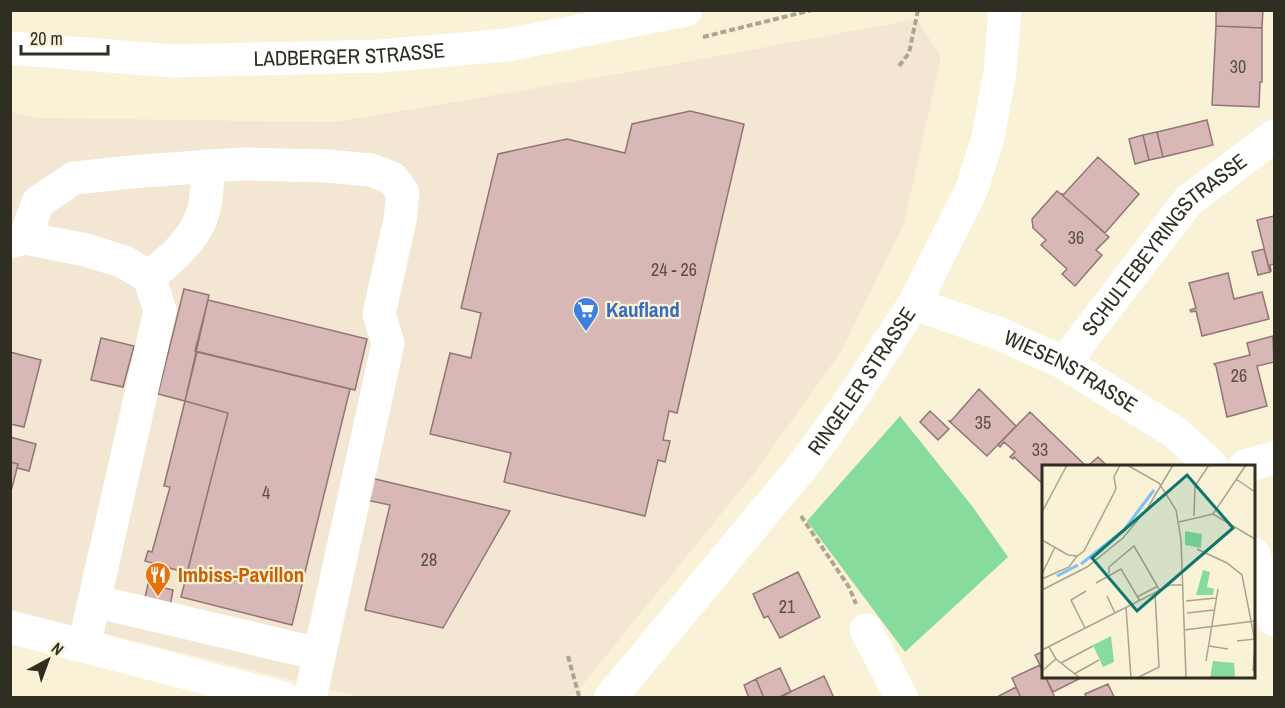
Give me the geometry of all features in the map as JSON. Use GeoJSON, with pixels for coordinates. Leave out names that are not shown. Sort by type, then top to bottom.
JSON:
{"type":"FeatureCollection","features":[{"type":"Feature","properties":{"kind":"street","name":"LADBERGER STRASSE"},"geometry":{"type":"LineString","coordinates":[[10,48],[173,61],[380,57],[507,45],[686,10]]}},
{"type":"Feature","properties":{"kind":"street","name":"RINGELER STRASSE"},"geometry":{"type":"LineString","coordinates":[[610,698],[778,496],[850,401],[914,304],[971,191],[987,142],[1000,72],[1005,10]]}},
{"type":"Feature","properties":{"kind":"street","name":"SCHULTEBEYRINGSTRASSE"},"geometry":{"type":"LineString","coordinates":[[1064,363],[1188,201],[1275,136]]}},
{"type":"Feature","properties":{"kind":"street"},"geometry":{"type":"LineString","coordinates":[[150,277],[175,256],[193,234],[205,206],[209,166]]}},
{"type":"Feature","properties":{"kind":"street"},"geometry":{"type":"LineString","coordinates":[[84,646],[160,310],[150,277],[124,262],[86,250],[18,240],[38,202],[74,178],[209,166],[327,166],[370,170],[392,178],[403,193],[400,220],[379,314],[388,343],[310,698]]}},
{"type":"Feature","properties":{"kind":"street","name":"WIESENSTRASSE"},"geometry":{"type":"LineString","coordinates":[[914,304],[998,333],[1064,363],[1176,433],[1211,465]]}},
{"type":"Feature","properties":{"kind":"street"},"geometry":{"type":"LineString","coordinates":[[1249,465],[1275,458]]}},
{"type":"Feature","properties":{"kind":"street"},"geometry":{"type":"LineString","coordinates":[[1255,557],[1275,621]]}},
{"type":"Feature","properties":{"kind":"street"},"geometry":{"type":"LineString","coordinates":[[94,601],[320,654]]}},
{"type":"Feature","properties":{"kind":"street"},"geometry":{"type":"LineString","coordinates":[[10,627],[262,695]]}},
{"type":"Feature","properties":{"kind":"street"},"geometry":{"type":"LineString","coordinates":[[866,630],[902,698]]}},
{"type":"Feature","properties":{"kind":"path"},"geometry":{"type":"LineString","coordinates":[[899,66],[909,52],[918,10]]}},
{"type":"Feature","properties":{"kind":"path"},"geometry":{"type":"LineString","coordinates":[[778,496],[798,511],[849,587],[866,630]]}},
{"type":"Feature","properties":{"kind":"path"},"geometry":{"type":"LineString","coordinates":[[568,656],[579,698]]}},
{"type":"Feature","properties":{"kind":"shaded area"},"geometry":{"type":"Polygon","coordinates":[[[917,19],[941,57],[904,223],[841,352],[755,472],[575,694],[562,697],[360,697],[11,610],[10,112],[36,118],[334,122],[637,71],[917,19]]]}},
{"type":"Feature","properties":{"kind":"green space"},"geometry":{"type":"Polygon","coordinates":[[[900,416],[972,506],[1008,557],[905,652],[807,521],[900,416]]]}},
{"type":"Feature","properties":{"kind":"building"},"geometry":{"type":"Polygon","coordinates":[[[1216,10],[1263,10],[1262,28],[1216,26],[1216,10]]]}},
{"type":"Feature","properties":{"kind":"building"},"geometry":{"type":"Polygon","coordinates":[[[1216,26],[1262,28],[1262,82],[1260,82],[1259,107],[1212,105],[1216,26]]]}},
{"type":"Feature","properties":{"kind":"building","name":"Kaufland"},"geometry":{"type":"Polygon","coordinates":[[[690,111],[744,124],[677,413],[669,411],[663,440],[670,441],[665,462],[658,460],[645,516],[504,482],[511,453],[430,434],[450,353],[471,358],[481,313],[461,308],[498,154],[567,139],[625,153],[632,124],[690,111]]]}},
{"type":"Feature","properties":{"kind":"building"},"geometry":{"type":"Polygon","coordinates":[[[1207,120],[1213,145],[1163,157],[1157,132],[1207,120]]]}},
{"type":"Feature","properties":{"kind":"building"},"geometry":{"type":"Polygon","coordinates":[[[1157,132],[1163,157],[1149,160],[1143,135],[1157,132]]]}},
{"type":"Feature","properties":{"kind":"building"},"geometry":{"type":"Polygon","coordinates":[[[1143,135],[1149,160],[1135,164],[1129,139],[1143,135]]]}},
{"type":"Feature","properties":{"kind":"building"},"geometry":{"type":"Polygon","coordinates":[[[1098,157],[1139,194],[1105,233],[1061,194],[1064,194],[1098,157]]]}},
{"type":"Feature","properties":{"kind":"building"},"geometry":{"type":"Polygon","coordinates":[[[1057,191],[1109,237],[1096,250],[1102,255],[1075,286],[1062,274],[1067,269],[1041,245],[1046,240],[1033,228],[1032,219],[1057,191]]]}},
{"type":"Feature","properties":{"kind":"building"},"geometry":{"type":"Polygon","coordinates":[[[1274,216],[1274,264],[1270,265],[1270,272],[1257,220],[1274,216]]]}},
{"type":"Feature","properties":{"kind":"building"},"geometry":{"type":"Polygon","coordinates":[[[1264,249],[1270,272],[1258,275],[1252,252],[1264,249]]]}},
{"type":"Feature","properties":{"kind":"building"},"geometry":{"type":"Polygon","coordinates":[[[1228,273],[1234,299],[1262,292],[1269,319],[1202,336],[1196,311],[1191,312],[1190,310],[1196,308],[1189,283],[1228,273]]]}},
{"type":"Feature","properties":{"kind":"building"},"geometry":{"type":"Polygon","coordinates":[[[184,289],[209,295],[185,401],[158,394],[184,289]]]}},
{"type":"Feature","properties":{"kind":"building"},"geometry":{"type":"Polygon","coordinates":[[[208,300],[367,339],[355,390],[195,351],[208,300]]]}},
{"type":"Feature","properties":{"kind":"building"},"geometry":{"type":"Polygon","coordinates":[[[1273,336],[1274,362],[1257,366],[1267,406],[1227,417],[1214,364],[1250,355],[1247,343],[1273,336]]]}},
{"type":"Feature","properties":{"kind":"building"},"geometry":{"type":"Polygon","coordinates":[[[101,338],[134,346],[123,387],[91,380],[101,338]]]}},
{"type":"Feature","properties":{"kind":"building"},"geometry":{"type":"Polygon","coordinates":[[[10,352],[41,360],[24,427],[10,424],[10,352]]]}},
{"type":"Feature","properties":{"kind":"building"},"geometry":{"type":"Polygon","coordinates":[[[197,352],[350,389],[292,625],[181,597],[228,413],[185,401],[197,352]]]}},
{"type":"Feature","properties":{"kind":"building"},"geometry":{"type":"Polygon","coordinates":[[[979,389],[1016,426],[987,456],[949,421],[979,389]]]}},
{"type":"Feature","properties":{"kind":"building"},"geometry":{"type":"Polygon","coordinates":[[[185,401],[228,413],[187,573],[145,561],[148,551],[152,552],[170,487],[164,486],[185,401]]]}},
{"type":"Feature","properties":{"kind":"building"},"geometry":{"type":"Polygon","coordinates":[[[930,411],[949,429],[938,440],[920,422],[930,411]]]}},
{"type":"Feature","properties":{"kind":"building"},"geometry":{"type":"Polygon","coordinates":[[[1030,412],[1085,465],[1042,465],[1042,483],[1014,457],[1013,459],[1010,457],[1015,452],[1004,442],[1000,447],[998,445],[1030,412]]]}},
{"type":"Feature","properties":{"kind":"building"},"geometry":{"type":"Polygon","coordinates":[[[10,437],[36,444],[29,471],[17,468],[18,464],[10,462],[10,437]]]}},
{"type":"Feature","properties":{"kind":"building"},"geometry":{"type":"Polygon","coordinates":[[[1098,457],[1106,465],[1089,465],[1098,457]]]}},
{"type":"Feature","properties":{"kind":"building"},"geometry":{"type":"Polygon","coordinates":[[[10,462],[18,464],[12,488],[10,488],[10,462]]]}},
{"type":"Feature","properties":{"kind":"building"},"geometry":{"type":"Polygon","coordinates":[[[371,478],[510,511],[443,628],[365,610],[390,505],[366,500],[371,478]]]}},
{"type":"Feature","properties":{"kind":"building"},"geometry":{"type":"Polygon","coordinates":[[[798,572],[820,617],[780,638],[768,616],[764,618],[753,594],[798,572]]]}},
{"type":"Feature","properties":{"kind":"building","name":"Imbiss-Pavillon"},"geometry":{"type":"Polygon","coordinates":[[[148,584],[173,590],[169,612],[143,607],[148,584]]]}},
{"type":"Feature","properties":{"kind":"building"},"geometry":{"type":"Polygon","coordinates":[[[1042,652],[1042,669],[1035,655],[1042,652]]]}},
{"type":"Feature","properties":{"kind":"building"},"geometry":{"type":"Polygon","coordinates":[[[1040,665],[1042,678],[1046,678],[1055,698],[1021,698],[1012,678],[1040,665]]]}},
{"type":"Feature","properties":{"kind":"building"},"geometry":{"type":"Polygon","coordinates":[[[780,668],[791,692],[779,698],[764,698],[756,679],[780,668]]]}},
{"type":"Feature","properties":{"kind":"building"},"geometry":{"type":"Polygon","coordinates":[[[824,676],[834,698],[782,698],[781,696],[824,676]]]}},
{"type":"Feature","properties":{"kind":"building"},"geometry":{"type":"Polygon","coordinates":[[[1046,678],[1081,678],[1053,692],[1046,678]]]}},
{"type":"Feature","properties":{"kind":"building"},"geometry":{"type":"Polygon","coordinates":[[[756,679],[764,698],[749,698],[744,685],[756,679]]]}},
{"type":"Feature","properties":{"kind":"building"},"geometry":{"type":"Polygon","coordinates":[[[1108,684],[1114,697],[1086,698],[1085,694],[1108,684]]]}},
{"type":"Feature","properties":{"kind":"building"},"geometry":{"type":"Polygon","coordinates":[[[1016,687],[1021,698],[995,698],[1016,687]]]}},
{"type":"Feature","properties":{"kind":"place","name":"Kaufland"},"geometry":{"type":"Point","coordinates":[586,333]}},
{"type":"Feature","properties":{"kind":"place","name":"Imbiss-Pavillon"},"geometry":{"type":"Point","coordinates":[158,598]}}]}
